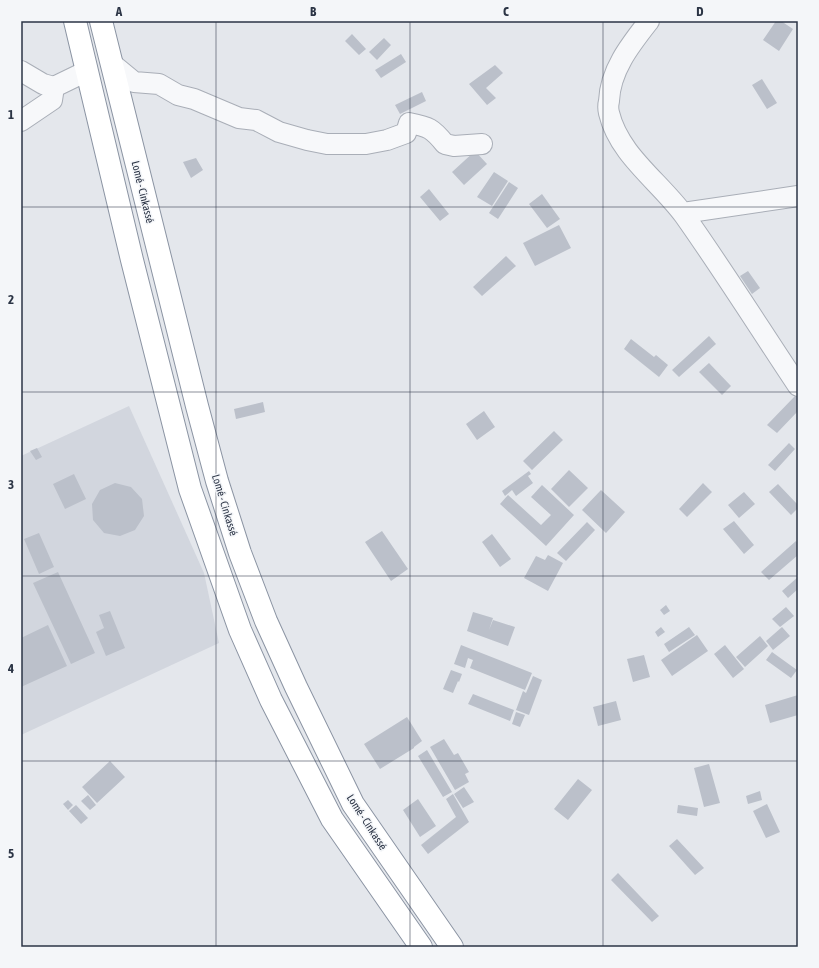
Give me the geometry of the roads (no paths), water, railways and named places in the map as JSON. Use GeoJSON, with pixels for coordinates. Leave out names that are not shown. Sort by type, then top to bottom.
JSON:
{"type":"FeatureCollection","features":[{"type":"Feature","properties":{"kind":"highway"},"geometry":{"type":"LineString","coordinates":[[75,21],[132,260],[190,490],[240,630],[272,700],[332,819],[421,947]]}},
{"type":"Feature","properties":{"kind":"highway","name":"Lomé - Cinkassé"},"geometry":{"type":"LineString","coordinates":[[101,21],[197,406],[217,481],[240,553],[266,621],[296,687],[354,804],[452,947]]}},
{"type":"Feature","properties":{"kind":"highway"},"geometry":{"type":"LineString","coordinates":[[332,819],[354,804]]}},
{"type":"Feature","properties":{"kind":"street"},"geometry":{"type":"LineString","coordinates":[[649,21],[630,46],[616,71],[609,93],[608,112],[616,132],[630,154],[683,213],[798,386]]}},
{"type":"Feature","properties":{"kind":"street"},"geometry":{"type":"LineString","coordinates":[[112,63],[134,82],[159,84],[178,95],[194,99],[239,118],[256,120],[279,132],[307,140],[327,144],[366,144],[387,140],[406,133],[409,123],[428,127],[435,132],[445,144],[454,146],[482,144]]}},
{"type":"Feature","properties":{"kind":"street"},"geometry":{"type":"LineString","coordinates":[[21,71],[43,84],[54,87],[87,71]]}},
{"type":"Feature","properties":{"kind":"street"},"geometry":{"type":"LineString","coordinates":[[21,121],[52,100],[54,87]]}},
{"type":"Feature","properties":{"kind":"street"},"geometry":{"type":"LineString","coordinates":[[683,213],[798,196]]}}]}
